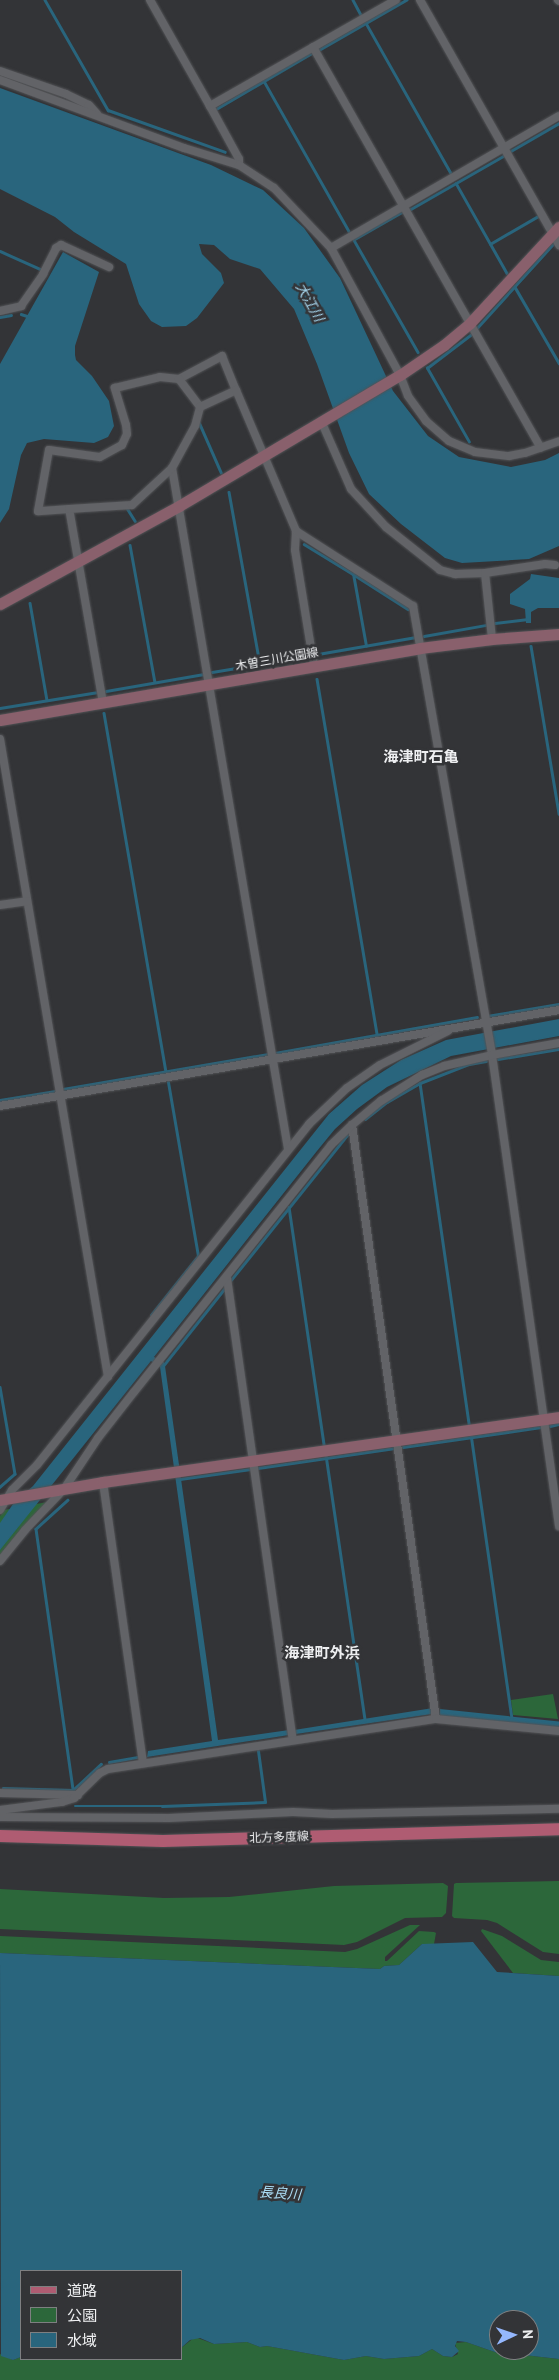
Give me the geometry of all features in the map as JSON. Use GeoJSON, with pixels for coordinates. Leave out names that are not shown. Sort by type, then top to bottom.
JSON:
{"type":"FeatureCollection","features":[{"type":"Feature","properties":{"kind":"main road","name":"北方多度線"},"geometry":{"type":"LineString","coordinates":[[0,1836],[163,1841],[559,1829]]}},
{"type":"Feature","properties":{"kind":"street"},"geometry":{"type":"LineString","coordinates":[[150,0],[239,159],[239,165]]}},
{"type":"Feature","properties":{"kind":"street"},"geometry":{"type":"LineString","coordinates":[[210,106],[396,0]]}},
{"type":"Feature","properties":{"kind":"street"},"geometry":{"type":"LineString","coordinates":[[420,0],[504,147],[556,231],[559,245]]}},
{"type":"Feature","properties":{"kind":"street"},"geometry":{"type":"LineString","coordinates":[[313,47],[541,448]]}},
{"type":"Feature","properties":{"kind":"street"},"geometry":{"type":"LineString","coordinates":[[0,71],[66,94],[89,105],[98,116]]}},
{"type":"Feature","properties":{"kind":"street"},"geometry":{"type":"LineString","coordinates":[[0,80],[184,148],[239,165],[274,188],[331,248],[408,396],[426,422],[449,441],[470,451],[509,456],[541,448],[559,441]]}},
{"type":"Feature","properties":{"kind":"street"},"geometry":{"type":"LineString","coordinates":[[331,248],[559,116]]}},
{"type":"Feature","properties":{"kind":"street"},"geometry":{"type":"LineString","coordinates":[[0,604],[179,506],[326,421],[398,376],[444,345],[470,323],[556,231]]}},
{"type":"Feature","properties":{"kind":"street"},"geometry":{"type":"LineString","coordinates":[[0,311],[21,306],[34,289],[56,248],[61,245],[109,268]]}},
{"type":"Feature","properties":{"kind":"street"},"geometry":{"type":"LineString","coordinates":[[236,390],[200,407],[195,426],[172,468],[132,505],[38,511],[49,450],[91,456],[106,455],[122,445],[127,434],[116,388],[160,377],[179,379],[222,356],[296,531],[295,550],[314,666]]}},
{"type":"Feature","properties":{"kind":"street"},"geometry":{"type":"LineString","coordinates":[[179,379],[200,407]]}},
{"type":"Feature","properties":{"kind":"street"},"geometry":{"type":"LineString","coordinates":[[326,421],[351,489],[386,527],[440,570],[455,574],[485,573],[545,564],[555,565]]}},
{"type":"Feature","properties":{"kind":"street"},"geometry":{"type":"LineString","coordinates":[[172,468],[288,1149]]}},
{"type":"Feature","properties":{"kind":"street"},"geometry":{"type":"LineString","coordinates":[[69,509],[102,702]]}},
{"type":"Feature","properties":{"kind":"street"},"geometry":{"type":"LineString","coordinates":[[296,531],[413,606],[491,1053],[559,1526]]}},
{"type":"Feature","properties":{"kind":"street"},"geometry":{"type":"LineString","coordinates":[[485,573],[492,639]]}},
{"type":"Feature","properties":{"kind":"street","name":"木曽三川公園線"},"geometry":{"type":"LineString","coordinates":[[0,720],[420,648],[492,639],[559,634]]}},
{"type":"Feature","properties":{"kind":"street"},"geometry":{"type":"LineString","coordinates":[[0,739],[108,1377]]}},
{"type":"Feature","properties":{"kind":"street"},"geometry":{"type":"LineString","coordinates":[[0,905],[27,901]]}},
{"type":"Feature","properties":{"kind":"street"},"geometry":{"type":"LineString","coordinates":[[0,1106],[485,1026],[559,1010]]}},
{"type":"Feature","properties":{"kind":"street"},"geometry":{"type":"LineString","coordinates":[[0,1510],[5,1499],[36,1465],[108,1377],[309,1124],[347,1088],[393,1057],[448,1031]]}},
{"type":"Feature","properties":{"kind":"street"},"geometry":{"type":"LineString","coordinates":[[0,1561],[61,1489],[98,1438],[331,1145],[381,1101],[422,1075],[444,1066],[491,1053],[559,1043]]}},
{"type":"Feature","properties":{"kind":"street"},"geometry":{"type":"LineString","coordinates":[[352,1126],[398,1440],[436,1719]]}},
{"type":"Feature","properties":{"kind":"street"},"geometry":{"type":"LineString","coordinates":[[227,1278],[293,1740]]}},
{"type":"Feature","properties":{"kind":"street"},"geometry":{"type":"LineString","coordinates":[[5,1499],[177,1471],[559,1417]]}},
{"type":"Feature","properties":{"kind":"street"},"geometry":{"type":"LineString","coordinates":[[103,1482],[143,1763]]}},
{"type":"Feature","properties":{"kind":"street"},"geometry":{"type":"LineString","coordinates":[[0,1810],[62,1802],[78,1795],[100,1772],[108,1769],[436,1719],[559,1732]]}},
{"type":"Feature","properties":{"kind":"street"},"geometry":{"type":"LineString","coordinates":[[0,1793],[78,1795]]}},
{"type":"Feature","properties":{"kind":"street"},"geometry":{"type":"LineString","coordinates":[[0,1817],[169,1818],[293,1812],[332,1814],[559,1809]]}},
{"type":"Feature","properties":{"kind":"green space"},"geometry":{"type":"Polygon","coordinates":[[[47,1502],[0,1556],[0,1516],[4,1510],[47,1502]]]}},
{"type":"Feature","properties":{"kind":"green space"},"geometry":{"type":"Polygon","coordinates":[[[553,1694],[558,1719],[513,1715],[511,1700],[553,1694]]]}},
{"type":"Feature","properties":{"kind":"green space"},"geometry":{"type":"Polygon","coordinates":[[[559,1881],[559,1954],[543,1952],[497,1923],[487,1920],[454,1918],[452,1916],[454,1884],[456,1883],[559,1881]]]}},
{"type":"Feature","properties":{"kind":"green space"},"geometry":{"type":"Polygon","coordinates":[[[443,1883],[448,1886],[446,1913],[442,1917],[405,1918],[357,1942],[344,1945],[0,1929],[0,1889],[164,1898],[229,1897],[334,1886],[443,1883]]]}},
{"type":"Feature","properties":{"kind":"green space"},"geometry":{"type":"Polygon","coordinates":[[[410,1925],[420,1925],[385,1957],[385,1961],[419,1931],[436,1933],[434,1944],[422,1944],[399,1965],[384,1966],[380,1969],[0,1953],[0,1936],[345,1952],[357,1949],[410,1925]]]}},
{"type":"Feature","properties":{"kind":"green space"},"geometry":{"type":"Polygon","coordinates":[[[482,1929],[502,1936],[541,1960],[559,1962],[559,1976],[513,1973],[481,1931],[482,1929]]]}},
{"type":"Feature","properties":{"kind":"green space"},"geometry":{"type":"Polygon","coordinates":[[[195,2337],[214,2344],[247,2342],[260,2347],[267,2346],[344,2360],[366,2356],[384,2359],[419,2356],[432,2349],[443,2356],[452,2357],[458,2354],[455,2343],[466,2342],[489,2350],[489,2360],[539,2360],[539,2357],[559,2359],[559,2380],[0,2380],[0,2354],[13,2360],[20,2357],[20,2360],[182,2360],[182,2347],[195,2337]]]}},
{"type":"Feature","properties":{"kind":"water","name":"大江川"},"geometry":{"type":"Polygon","coordinates":[[[0,88],[211,165],[263,190],[304,228],[340,278],[393,391],[428,436],[459,457],[511,467],[545,460],[559,453],[559,546],[529,559],[462,563],[445,558],[401,524],[369,494],[349,453],[317,364],[294,309],[260,269],[230,259],[214,245],[199,244],[202,254],[221,273],[224,283],[197,318],[186,326],[162,327],[151,321],[139,304],[126,264],[74,232],[55,217],[0,189],[0,88]]]}},
{"type":"Feature","properties":{"kind":"water"},"geometry":{"type":"Polygon","coordinates":[[[63,252],[99,272],[75,346],[75,355],[76,360],[92,376],[109,401],[114,426],[108,437],[94,443],[44,439],[27,443],[21,455],[9,509],[0,523],[0,364],[63,252]]]}},
{"type":"Feature","properties":{"kind":"water"},"geometry":{"type":"Polygon","coordinates":[[[531,574],[559,578],[559,608],[538,608],[531,612],[531,623],[526,623],[525,609],[510,604],[510,594],[530,579],[531,574]]]}},
{"type":"Feature","properties":{"kind":"water"},"geometry":{"type":"Polygon","coordinates":[[[559,1019],[559,1036],[451,1056],[387,1087],[357,1109],[335,1129],[154,1357],[164,1362],[165,1366],[218,1740],[289,1730],[289,1735],[147,1757],[148,1751],[212,1741],[160,1367],[151,1361],[0,1550],[0,1523],[13,1504],[33,1486],[329,1114],[362,1085],[401,1060],[446,1040],[559,1019]]]}},
{"type":"Feature","properties":{"kind":"water"},"geometry":{"type":"Polygon","coordinates":[[[433,1708],[432,1714],[296,1734],[294,1730],[433,1708]]]}},
{"type":"Feature","properties":{"kind":"water"},"geometry":{"type":"Polygon","coordinates":[[[440,1709],[559,1722],[559,1729],[439,1716],[440,1709]]]}},
{"type":"Feature","properties":{"kind":"water","name":"長良川"},"geometry":{"type":"Polygon","coordinates":[[[473,1942],[497,1972],[559,1976],[559,2359],[539,2357],[539,2310],[489,2310],[489,2350],[457,2341],[455,2346],[459,2351],[452,2357],[443,2356],[432,2349],[419,2356],[384,2359],[366,2356],[344,2360],[267,2346],[260,2347],[247,2342],[214,2344],[200,2338],[190,2340],[182,2347],[182,2270],[20,2270],[20,2357],[13,2360],[1,2356],[0,1953],[380,1969],[384,1966],[399,1965],[422,1944],[473,1942]]]}},
{"type":"Feature","properties":{"kind":"waterway"},"geometry":{"type":"LineString","coordinates":[[45,0],[108,110],[225,152]]}},
{"type":"Feature","properties":{"kind":"waterway"},"geometry":{"type":"LineString","coordinates":[[353,0],[361,15]]}},
{"type":"Feature","properties":{"kind":"waterway"},"geometry":{"type":"LineString","coordinates":[[317,51],[406,0]]}},
{"type":"Feature","properties":{"kind":"waterway"},"geometry":{"type":"LineString","coordinates":[[366,23],[451,173]]}},
{"type":"Feature","properties":{"kind":"waterway"},"geometry":{"type":"LineString","coordinates":[[216,109],[312,53]]}},
{"type":"Feature","properties":{"kind":"waterway"},"geometry":{"type":"LineString","coordinates":[[264,81],[349,231]]}},
{"type":"Feature","properties":{"kind":"waterway"},"geometry":{"type":"LineString","coordinates":[[509,152],[559,123]]}},
{"type":"Feature","properties":{"kind":"waterway"},"geometry":{"type":"LineString","coordinates":[[409,210],[505,155]]}},
{"type":"Feature","properties":{"kind":"waterway"},"geometry":{"type":"LineString","coordinates":[[456,183],[507,273]]}},
{"type":"Feature","properties":{"kind":"waterway"},"geometry":{"type":"LineString","coordinates":[[403,212],[354,240],[418,352]]}},
{"type":"Feature","properties":{"kind":"waterway"},"geometry":{"type":"LineString","coordinates":[[490,244],[540,215]]}},
{"type":"Feature","properties":{"kind":"waterway"},"geometry":{"type":"LineString","coordinates":[[476,329],[554,243]]}},
{"type":"Feature","properties":{"kind":"waterway"},"geometry":{"type":"LineString","coordinates":[[0,251],[40,269]]}},
{"type":"Feature","properties":{"kind":"waterway"},"geometry":{"type":"LineString","coordinates":[[515,287],[559,363]]}},
{"type":"Feature","properties":{"kind":"waterway"},"geometry":{"type":"LineString","coordinates":[[21,314],[27,316]]}},
{"type":"Feature","properties":{"kind":"waterway"},"geometry":{"type":"LineString","coordinates":[[0,317],[11,315]]}},
{"type":"Feature","properties":{"kind":"waterway"},"geometry":{"type":"LineString","coordinates":[[469,442],[427,368],[473,333]]}},
{"type":"Feature","properties":{"kind":"waterway"},"geometry":{"type":"LineString","coordinates":[[199,422],[221,472]]}},
{"type":"Feature","properties":{"kind":"waterway"},"geometry":{"type":"LineString","coordinates":[[229,492],[260,664]]}},
{"type":"Feature","properties":{"kind":"waterway"},"geometry":{"type":"LineString","coordinates":[[127,508],[135,521]]}},
{"type":"Feature","properties":{"kind":"waterway"},"geometry":{"type":"LineString","coordinates":[[304,544],[353,574]]}},
{"type":"Feature","properties":{"kind":"waterway"},"geometry":{"type":"LineString","coordinates":[[130,545],[155,682]]}},
{"type":"Feature","properties":{"kind":"waterway"},"geometry":{"type":"LineString","coordinates":[[366,646],[353,574],[408,609]]}},
{"type":"Feature","properties":{"kind":"waterway"},"geometry":{"type":"LineString","coordinates":[[30,603],[47,700]]}},
{"type":"Feature","properties":{"kind":"waterway"},"geometry":{"type":"LineString","coordinates":[[495,623],[528,619]]}},
{"type":"Feature","properties":{"kind":"waterway"},"geometry":{"type":"LineString","coordinates":[[424,636],[486,625]]}},
{"type":"Feature","properties":{"kind":"waterway"},"geometry":{"type":"LineString","coordinates":[[318,654],[416,637]]}},
{"type":"Feature","properties":{"kind":"waterway"},"geometry":{"type":"LineString","coordinates":[[531,646],[559,814]]}},
{"type":"Feature","properties":{"kind":"waterway"},"geometry":{"type":"LineString","coordinates":[[212,672],[309,656]]}},
{"type":"Feature","properties":{"kind":"waterway"},"geometry":{"type":"LineString","coordinates":[[106,691],[204,674]]}},
{"type":"Feature","properties":{"kind":"waterway"},"geometry":{"type":"LineString","coordinates":[[317,679],[377,1035]]}},
{"type":"Feature","properties":{"kind":"waterway"},"geometry":{"type":"LineString","coordinates":[[0,708],[98,692]]}},
{"type":"Feature","properties":{"kind":"waterway"},"geometry":{"type":"LineString","coordinates":[[104,713],[166,1072]]}},
{"type":"Feature","properties":{"kind":"waterway"},"geometry":{"type":"LineString","coordinates":[[487,1016],[559,1004]]}},
{"type":"Feature","properties":{"kind":"waterway"},"geometry":{"type":"LineString","coordinates":[[275,1053],[477,1017]]}},
{"type":"Feature","properties":{"kind":"waterway"},"geometry":{"type":"LineString","coordinates":[[498,1059],[559,1049]]}},
{"type":"Feature","properties":{"kind":"waterway"},"geometry":{"type":"LineString","coordinates":[[63,1089],[268,1054]]}},
{"type":"Feature","properties":{"kind":"waterway"},"geometry":{"type":"LineString","coordinates":[[365,1119],[387,1102],[420,1083],[469,1064],[486,1061]]}},
{"type":"Feature","properties":{"kind":"waterway"},"geometry":{"type":"LineString","coordinates":[[151,1315],[198,1256],[168,1083]]}},
{"type":"Feature","properties":{"kind":"waterway"},"geometry":{"type":"LineString","coordinates":[[420,1083],[469,1424]]}},
{"type":"Feature","properties":{"kind":"waterway"},"geometry":{"type":"LineString","coordinates":[[0,1100],[55,1091]]}},
{"type":"Feature","properties":{"kind":"waterway"},"geometry":{"type":"LineString","coordinates":[[231,1280],[347,1135]]}},
{"type":"Feature","properties":{"kind":"waterway"},"geometry":{"type":"LineString","coordinates":[[289,1207],[324,1445]]}},
{"type":"Feature","properties":{"kind":"waterway"},"geometry":{"type":"LineString","coordinates":[[163,1366],[224,1289]]}},
{"type":"Feature","properties":{"kind":"waterway"},"geometry":{"type":"LineString","coordinates":[[0,1387],[15,1474],[0,1487]]}},
{"type":"Feature","properties":{"kind":"waterway"},"geometry":{"type":"LineString","coordinates":[[550,1426],[559,1424]]}},
{"type":"Feature","properties":{"kind":"waterway"},"geometry":{"type":"LineString","coordinates":[[403,1447],[541,1427]]}},
{"type":"Feature","properties":{"kind":"waterway"},"geometry":{"type":"LineString","coordinates":[[471,1434],[512,1718]]}},
{"type":"Feature","properties":{"kind":"waterway"},"geometry":{"type":"LineString","coordinates":[[258,1468],[395,1448]]}},
{"type":"Feature","properties":{"kind":"waterway"},"geometry":{"type":"LineString","coordinates":[[326,1455],[365,1720]]}},
{"type":"Feature","properties":{"kind":"waterway"},"geometry":{"type":"LineString","coordinates":[[180,1479],[250,1469]]}},
{"type":"Feature","properties":{"kind":"waterway"},"geometry":{"type":"LineString","coordinates":[[68,1500],[36,1529],[73,1790]]}},
{"type":"Feature","properties":{"kind":"waterway"},"geometry":{"type":"LineString","coordinates":[[75,1806],[162,1806],[265,1802],[258,1751]]}},
{"type":"Feature","properties":{"kind":"waterway"},"geometry":{"type":"LineString","coordinates":[[109,1762],[138,1757]]}},
{"type":"Feature","properties":{"kind":"waterway"},"geometry":{"type":"LineString","coordinates":[[3,1788],[73,1790],[101,1764]]}},
{"type":"Feature","properties":{"kind":"district","name":"海津町石亀"},"geometry":{"type":"Point","coordinates":[421,757]}},
{"type":"Feature","properties":{"kind":"district","name":"海津町外浜"},"geometry":{"type":"Point","coordinates":[322,1653]}}]}
